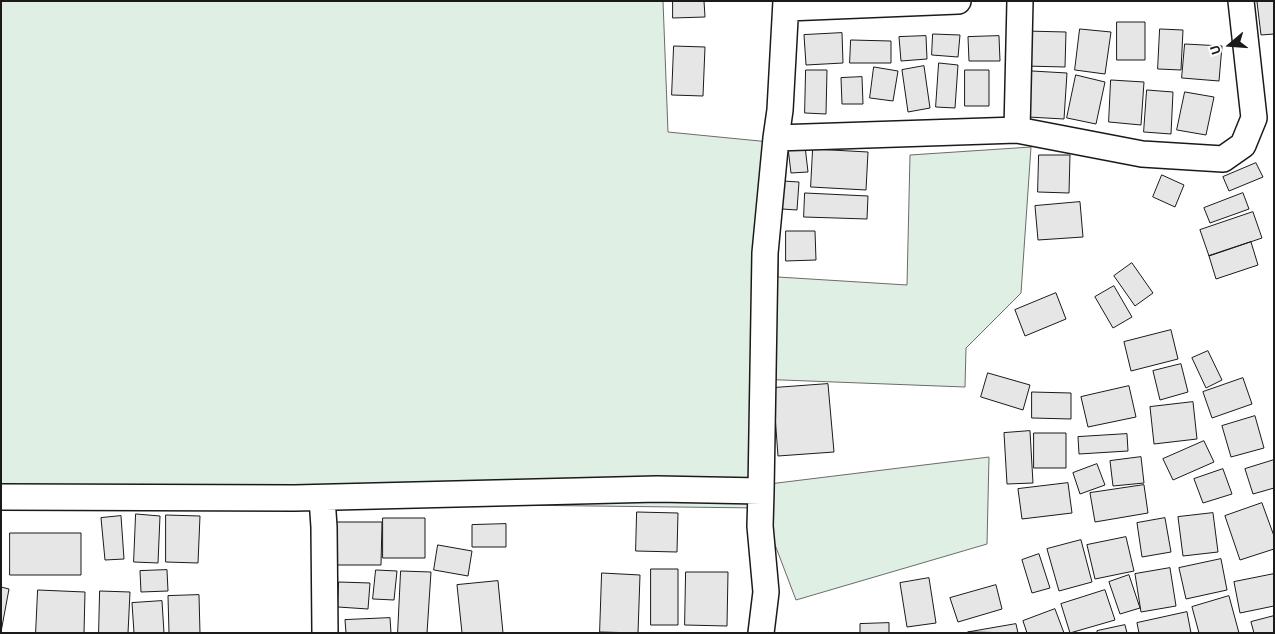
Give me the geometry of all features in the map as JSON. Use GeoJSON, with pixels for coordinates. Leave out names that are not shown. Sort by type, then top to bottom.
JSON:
{"type":"FeatureCollection","features":[{"type":"Feature","properties":{"kind":"street"},"geometry":{"type":"LineString","coordinates":[[761,633],[766,592],[760,526],[765,253],[780,110],[786,5],[958,1]]}},
{"type":"Feature","properties":{"kind":"street"},"geometry":{"type":"LineString","coordinates":[[1017,130],[1020,1]]}},
{"type":"Feature","properties":{"kind":"street"},"geometry":{"type":"LineString","coordinates":[[776,138],[1017,130],[1142,154],[1223,159],[1243,145],[1254,118],[1241,1]]}},
{"type":"Feature","properties":{"kind":"street"},"geometry":{"type":"LineString","coordinates":[[1,497],[322,498],[657,489],[761,491]]}},
{"type":"Feature","properties":{"kind":"street"},"geometry":{"type":"LineString","coordinates":[[322,498],[325,633]]}},
{"type":"Feature","properties":{"kind":"green space"},"geometry":{"type":"Polygon","coordinates":[[[1,1],[663,1],[668,132],[780,143],[778,277],[907,285],[910,155],[1031,147],[1021,293],[966,348],[965,387],[756,379],[769,484],[989,457],[987,544],[796,600],[761,508],[1,499],[1,1]]]}},
{"type":"Feature","properties":{"kind":"building"},"geometry":{"type":"Polygon","coordinates":[[[673,1],[704,1],[705,17],[673,18],[673,1]]]}},
{"type":"Feature","properties":{"kind":"building"},"geometry":{"type":"Polygon","coordinates":[[[1274,1],[1274,34],[1261,35],[1257,2],[1274,1]]]}},
{"type":"Feature","properties":{"kind":"building"},"geometry":{"type":"Polygon","coordinates":[[[1117,22],[1145,22],[1145,60],[1117,60],[1117,22]]]}},
{"type":"Feature","properties":{"kind":"building"},"geometry":{"type":"Polygon","coordinates":[[[1080,29],[1111,32],[1105,74],[1075,70],[1080,29]]]}},
{"type":"Feature","properties":{"kind":"building"},"geometry":{"type":"Polygon","coordinates":[[[1160,29],[1183,30],[1181,70],[1158,69],[1160,29]]]}},
{"type":"Feature","properties":{"kind":"building"},"geometry":{"type":"Polygon","coordinates":[[[1025,31],[1066,32],[1065,67],[1024,66],[1025,31]]]}},
{"type":"Feature","properties":{"kind":"building"},"geometry":{"type":"Polygon","coordinates":[[[842,33],[843,63],[806,65],[804,35],[842,33]]]}},
{"type":"Feature","properties":{"kind":"building"},"geometry":{"type":"Polygon","coordinates":[[[933,34],[960,35],[958,57],[932,55],[933,34]]]}},
{"type":"Feature","properties":{"kind":"building"},"geometry":{"type":"Polygon","coordinates":[[[926,36],[927,59],[901,61],[899,37],[926,36]]]}},
{"type":"Feature","properties":{"kind":"building"},"geometry":{"type":"Polygon","coordinates":[[[999,36],[1000,61],[969,61],[968,37],[999,36]]]}},
{"type":"Feature","properties":{"kind":"building"},"geometry":{"type":"Polygon","coordinates":[[[851,40],[891,41],[891,63],[850,63],[851,40]]]}},
{"type":"Feature","properties":{"kind":"building"},"geometry":{"type":"Polygon","coordinates":[[[1185,44],[1222,46],[1219,81],[1182,78],[1185,44]]]}},
{"type":"Feature","properties":{"kind":"building"},"geometry":{"type":"Polygon","coordinates":[[[674,46],[705,47],[703,96],[672,95],[674,46]]]}},
{"type":"Feature","properties":{"kind":"building"},"geometry":{"type":"Polygon","coordinates":[[[939,63],[958,65],[955,108],[936,107],[939,63]]]}},
{"type":"Feature","properties":{"kind":"building"},"geometry":{"type":"Polygon","coordinates":[[[924,66],[930,108],[908,112],[902,70],[924,66]]]}},
{"type":"Feature","properties":{"kind":"building"},"geometry":{"type":"Polygon","coordinates":[[[874,67],[898,71],[893,101],[870,98],[874,67]]]}},
{"type":"Feature","properties":{"kind":"building"},"geometry":{"type":"Polygon","coordinates":[[[806,70],[827,70],[826,114],[805,113],[806,70]]]}},
{"type":"Feature","properties":{"kind":"building"},"geometry":{"type":"Polygon","coordinates":[[[965,70],[989,70],[989,106],[965,106],[965,70]]]}},
{"type":"Feature","properties":{"kind":"building"},"geometry":{"type":"Polygon","coordinates":[[[1032,71],[1067,73],[1064,119],[1028,117],[1032,71]]]}},
{"type":"Feature","properties":{"kind":"building"},"geometry":{"type":"Polygon","coordinates":[[[1076,75],[1105,82],[1096,124],[1067,118],[1076,75]]]}},
{"type":"Feature","properties":{"kind":"building"},"geometry":{"type":"Polygon","coordinates":[[[862,77],[863,104],[842,104],[841,78],[862,77]]]}},
{"type":"Feature","properties":{"kind":"building"},"geometry":{"type":"Polygon","coordinates":[[[1111,80],[1144,82],[1141,125],[1109,122],[1111,80]]]}},
{"type":"Feature","properties":{"kind":"building"},"geometry":{"type":"Polygon","coordinates":[[[1147,90],[1173,92],[1171,134],[1144,132],[1147,90]]]}},
{"type":"Feature","properties":{"kind":"building"},"geometry":{"type":"Polygon","coordinates":[[[1185,92],[1214,97],[1206,135],[1177,130],[1185,92]]]}},
{"type":"Feature","properties":{"kind":"building"},"geometry":{"type":"Polygon","coordinates":[[[805,146],[808,172],[791,173],[788,148],[805,146]]]}},
{"type":"Feature","properties":{"kind":"building"},"geometry":{"type":"Polygon","coordinates":[[[813,149],[868,152],[866,190],[811,187],[813,149]]]}},
{"type":"Feature","properties":{"kind":"building"},"geometry":{"type":"Polygon","coordinates":[[[1039,155],[1070,155],[1069,193],[1038,192],[1039,155]]]}},
{"type":"Feature","properties":{"kind":"building"},"geometry":{"type":"Polygon","coordinates":[[[1256,163],[1263,177],[1229,191],[1223,177],[1256,163]]]}},
{"type":"Feature","properties":{"kind":"building"},"geometry":{"type":"Polygon","coordinates":[[[1162,175],[1184,185],[1175,207],[1153,197],[1162,175]]]}},
{"type":"Feature","properties":{"kind":"building"},"geometry":{"type":"Polygon","coordinates":[[[783,181],[799,182],[797,210],[782,209],[783,181]]]}},
{"type":"Feature","properties":{"kind":"building"},"geometry":{"type":"Polygon","coordinates":[[[805,193],[868,196],[867,219],[804,217],[805,193]]]}},
{"type":"Feature","properties":{"kind":"building"},"geometry":{"type":"Polygon","coordinates":[[[1243,193],[1249,209],[1210,223],[1204,208],[1243,193]]]}},
{"type":"Feature","properties":{"kind":"building"},"geometry":{"type":"Polygon","coordinates":[[[1080,202],[1083,237],[1038,240],[1035,206],[1080,202]]]}},
{"type":"Feature","properties":{"kind":"building"},"geometry":{"type":"Polygon","coordinates":[[[1253,212],[1262,238],[1209,256],[1200,230],[1253,212]]]}},
{"type":"Feature","properties":{"kind":"building"},"geometry":{"type":"Polygon","coordinates":[[[786,231],[815,231],[816,260],[786,261],[786,231]]]}},
{"type":"Feature","properties":{"kind":"building"},"geometry":{"type":"Polygon","coordinates":[[[1251,242],[1258,265],[1216,279],[1209,256],[1251,242]]]}},
{"type":"Feature","properties":{"kind":"building"},"geometry":{"type":"Polygon","coordinates":[[[1132,263],[1153,293],[1135,306],[1114,276],[1132,263]]]}},
{"type":"Feature","properties":{"kind":"building"},"geometry":{"type":"Polygon","coordinates":[[[1114,286],[1132,317],[1113,328],[1095,297],[1114,286]]]}},
{"type":"Feature","properties":{"kind":"building"},"geometry":{"type":"Polygon","coordinates":[[[1056,293],[1066,319],[1025,336],[1015,310],[1056,293]]]}},
{"type":"Feature","properties":{"kind":"building"},"geometry":{"type":"Polygon","coordinates":[[[1171,330],[1178,359],[1131,371],[1124,342],[1171,330]]]}},
{"type":"Feature","properties":{"kind":"building"},"geometry":{"type":"Polygon","coordinates":[[[1208,351],[1222,380],[1206,388],[1192,358],[1208,351]]]}},
{"type":"Feature","properties":{"kind":"building"},"geometry":{"type":"Polygon","coordinates":[[[1181,364],[1188,392],[1160,400],[1153,371],[1181,364]]]}},
{"type":"Feature","properties":{"kind":"building"},"geometry":{"type":"Polygon","coordinates":[[[988,373],[1030,385],[1023,410],[981,397],[988,373]]]}},
{"type":"Feature","properties":{"kind":"building"},"geometry":{"type":"Polygon","coordinates":[[[1243,378],[1252,404],[1212,418],[1203,392],[1243,378]]]}},
{"type":"Feature","properties":{"kind":"building"},"geometry":{"type":"Polygon","coordinates":[[[828,384],[834,452],[778,456],[773,388],[828,384]]]}},
{"type":"Feature","properties":{"kind":"building"},"geometry":{"type":"Polygon","coordinates":[[[1129,386],[1136,417],[1088,427],[1081,397],[1129,386]]]}},
{"type":"Feature","properties":{"kind":"building"},"geometry":{"type":"Polygon","coordinates":[[[1032,392],[1071,393],[1071,419],[1032,418],[1032,392]]]}},
{"type":"Feature","properties":{"kind":"building"},"geometry":{"type":"Polygon","coordinates":[[[1193,402],[1197,439],[1154,444],[1150,407],[1193,402]]]}},
{"type":"Feature","properties":{"kind":"building"},"geometry":{"type":"Polygon","coordinates":[[[1255,416],[1264,448],[1231,457],[1222,426],[1255,416]]]}},
{"type":"Feature","properties":{"kind":"building"},"geometry":{"type":"Polygon","coordinates":[[[1030,431],[1033,483],[1007,484],[1004,433],[1030,431]]]}},
{"type":"Feature","properties":{"kind":"building"},"geometry":{"type":"Polygon","coordinates":[[[1034,433],[1066,433],[1066,468],[1034,468],[1034,433]]]}},
{"type":"Feature","properties":{"kind":"building"},"geometry":{"type":"Polygon","coordinates":[[[1127,434],[1128,451],[1079,454],[1078,437],[1127,434]]]}},
{"type":"Feature","properties":{"kind":"building"},"geometry":{"type":"Polygon","coordinates":[[[1204,441],[1214,462],[1173,480],[1163,459],[1204,441]]]}},
{"type":"Feature","properties":{"kind":"building"},"geometry":{"type":"Polygon","coordinates":[[[1141,457],[1144,483],[1113,486],[1110,461],[1141,457]]]}},
{"type":"Feature","properties":{"kind":"building"},"geometry":{"type":"Polygon","coordinates":[[[1274,460],[1274,488],[1253,494],[1245,469],[1274,460]]]}},
{"type":"Feature","properties":{"kind":"building"},"geometry":{"type":"Polygon","coordinates":[[[1097,464],[1105,485],[1080,494],[1073,473],[1097,464]]]}},
{"type":"Feature","properties":{"kind":"building"},"geometry":{"type":"Polygon","coordinates":[[[1223,469],[1232,494],[1203,503],[1194,479],[1223,469]]]}},
{"type":"Feature","properties":{"kind":"building"},"geometry":{"type":"Polygon","coordinates":[[[1068,483],[1072,513],[1022,519],[1018,489],[1068,483]]]}},
{"type":"Feature","properties":{"kind":"building"},"geometry":{"type":"Polygon","coordinates":[[[1144,485],[1148,513],[1095,522],[1090,493],[1144,485]]]}},
{"type":"Feature","properties":{"kind":"building"},"geometry":{"type":"Polygon","coordinates":[[[1262,503],[1274,536],[1274,549],[1240,560],[1225,516],[1262,503]]]}},
{"type":"Feature","properties":{"kind":"building"},"geometry":{"type":"Polygon","coordinates":[[[637,512],[678,513],[677,552],[636,551],[637,512]]]}},
{"type":"Feature","properties":{"kind":"building"},"geometry":{"type":"Polygon","coordinates":[[[1213,513],[1218,552],[1183,556],[1178,517],[1213,513]]]}},
{"type":"Feature","properties":{"kind":"building"},"geometry":{"type":"Polygon","coordinates":[[[136,514],[160,516],[158,563],[134,562],[136,514]]]}},
{"type":"Feature","properties":{"kind":"building"},"geometry":{"type":"Polygon","coordinates":[[[166,515],[200,516],[198,563],[166,562],[166,515]]]}},
{"type":"Feature","properties":{"kind":"building"},"geometry":{"type":"Polygon","coordinates":[[[121,516],[124,559],[105,560],[101,518],[121,516]]]}},
{"type":"Feature","properties":{"kind":"building"},"geometry":{"type":"Polygon","coordinates":[[[383,518],[425,518],[425,558],[383,558],[383,518]]]}},
{"type":"Feature","properties":{"kind":"building"},"geometry":{"type":"Polygon","coordinates":[[[1165,518],[1171,552],[1142,557],[1137,523],[1165,518]]]}},
{"type":"Feature","properties":{"kind":"building"},"geometry":{"type":"Polygon","coordinates":[[[336,522],[382,522],[381,565],[336,565],[336,522]]]}},
{"type":"Feature","properties":{"kind":"building"},"geometry":{"type":"Polygon","coordinates":[[[506,524],[506,547],[472,547],[472,525],[506,524]]]}},
{"type":"Feature","properties":{"kind":"building"},"geometry":{"type":"Polygon","coordinates":[[[10,533],[81,533],[81,575],[10,575],[10,533]]]}},
{"type":"Feature","properties":{"kind":"building"},"geometry":{"type":"Polygon","coordinates":[[[1126,537],[1134,571],[1095,579],[1087,545],[1126,537]]]}},
{"type":"Feature","properties":{"kind":"building"},"geometry":{"type":"Polygon","coordinates":[[[1081,540],[1092,582],[1059,591],[1047,549],[1081,540]]]}},
{"type":"Feature","properties":{"kind":"building"},"geometry":{"type":"Polygon","coordinates":[[[438,545],[472,551],[468,576],[434,570],[438,545]]]}},
{"type":"Feature","properties":{"kind":"building"},"geometry":{"type":"Polygon","coordinates":[[[1039,554],[1050,588],[1032,593],[1022,560],[1039,554]]]}},
{"type":"Feature","properties":{"kind":"building"},"geometry":{"type":"Polygon","coordinates":[[[1221,559],[1227,590],[1186,599],[1179,568],[1221,559]]]}},
{"type":"Feature","properties":{"kind":"building"},"geometry":{"type":"Polygon","coordinates":[[[1170,568],[1176,606],[1141,612],[1135,574],[1170,568]]]}},
{"type":"Feature","properties":{"kind":"building"},"geometry":{"type":"Polygon","coordinates":[[[651,569],[678,569],[678,625],[651,625],[651,569]]]}},
{"type":"Feature","properties":{"kind":"building"},"geometry":{"type":"Polygon","coordinates":[[[167,570],[168,591],[141,592],[140,571],[167,570]]]}},
{"type":"Feature","properties":{"kind":"building"},"geometry":{"type":"Polygon","coordinates":[[[376,570],[397,571],[394,600],[373,599],[376,570]]]}},
{"type":"Feature","properties":{"kind":"building"},"geometry":{"type":"Polygon","coordinates":[[[401,571],[431,572],[427,633],[398,633],[401,571]]]}},
{"type":"Feature","properties":{"kind":"building"},"geometry":{"type":"Polygon","coordinates":[[[686,572],[728,572],[727,626],[685,625],[686,572]]]}},
{"type":"Feature","properties":{"kind":"building"},"geometry":{"type":"Polygon","coordinates":[[[602,573],[640,575],[638,633],[600,632],[602,573]]]}},
{"type":"Feature","properties":{"kind":"building"},"geometry":{"type":"Polygon","coordinates":[[[1274,574],[1274,606],[1240,613],[1234,582],[1274,574]]]}},
{"type":"Feature","properties":{"kind":"building"},"geometry":{"type":"Polygon","coordinates":[[[1129,575],[1140,608],[1120,614],[1109,582],[1129,575]]]}},
{"type":"Feature","properties":{"kind":"building"},"geometry":{"type":"Polygon","coordinates":[[[929,578],[936,623],[907,627],[900,583],[929,578]]]}},
{"type":"Feature","properties":{"kind":"building"},"geometry":{"type":"Polygon","coordinates":[[[498,581],[503,633],[462,633],[457,585],[498,581]]]}},
{"type":"Feature","properties":{"kind":"building"},"geometry":{"type":"Polygon","coordinates":[[[339,582],[370,583],[368,609],[338,607],[339,582]]]}},
{"type":"Feature","properties":{"kind":"building"},"geometry":{"type":"Polygon","coordinates":[[[996,585],[1002,609],[958,622],[950,598],[996,585]]]}},
{"type":"Feature","properties":{"kind":"building"},"geometry":{"type":"Polygon","coordinates":[[[1,587],[9,589],[1,632],[1,587]]]}},
{"type":"Feature","properties":{"kind":"building"},"geometry":{"type":"Polygon","coordinates":[[[38,590],[85,592],[84,633],[36,633],[38,590]]]}},
{"type":"Feature","properties":{"kind":"building"},"geometry":{"type":"Polygon","coordinates":[[[1105,590],[1115,620],[1070,633],[1061,604],[1105,590]]]}},
{"type":"Feature","properties":{"kind":"building"},"geometry":{"type":"Polygon","coordinates":[[[100,591],[130,592],[128,633],[99,633],[100,591]]]}},
{"type":"Feature","properties":{"kind":"building"},"geometry":{"type":"Polygon","coordinates":[[[199,595],[200,633],[169,633],[168,596],[199,595]]]}},
{"type":"Feature","properties":{"kind":"building"},"geometry":{"type":"Polygon","coordinates":[[[1229,596],[1239,633],[1199,633],[1192,607],[1229,596]]]}},
{"type":"Feature","properties":{"kind":"building"},"geometry":{"type":"Polygon","coordinates":[[[162,601],[164,633],[134,633],[132,603],[162,601]]]}},
{"type":"Feature","properties":{"kind":"building"},"geometry":{"type":"Polygon","coordinates":[[[1055,609],[1064,633],[1027,633],[1023,621],[1055,609]]]}},
{"type":"Feature","properties":{"kind":"building"},"geometry":{"type":"Polygon","coordinates":[[[1187,612],[1191,633],[1139,633],[1137,623],[1187,612]]]}},
{"type":"Feature","properties":{"kind":"building"},"geometry":{"type":"Polygon","coordinates":[[[1274,616],[1274,633],[1254,633],[1251,622],[1274,616]]]}},
{"type":"Feature","properties":{"kind":"building"},"geometry":{"type":"Polygon","coordinates":[[[390,618],[391,633],[346,633],[345,620],[390,618]]]}},
{"type":"Feature","properties":{"kind":"building"},"geometry":{"type":"Polygon","coordinates":[[[889,623],[889,633],[860,633],[860,624],[889,623]]]}},
{"type":"Feature","properties":{"kind":"building"},"geometry":{"type":"Polygon","coordinates":[[[1016,624],[1018,633],[968,632],[1016,624]]]}},
{"type":"Feature","properties":{"kind":"building"},"geometry":{"type":"Polygon","coordinates":[[[1125,625],[1127,633],[1097,633],[1097,631],[1125,625]]]}}]}
